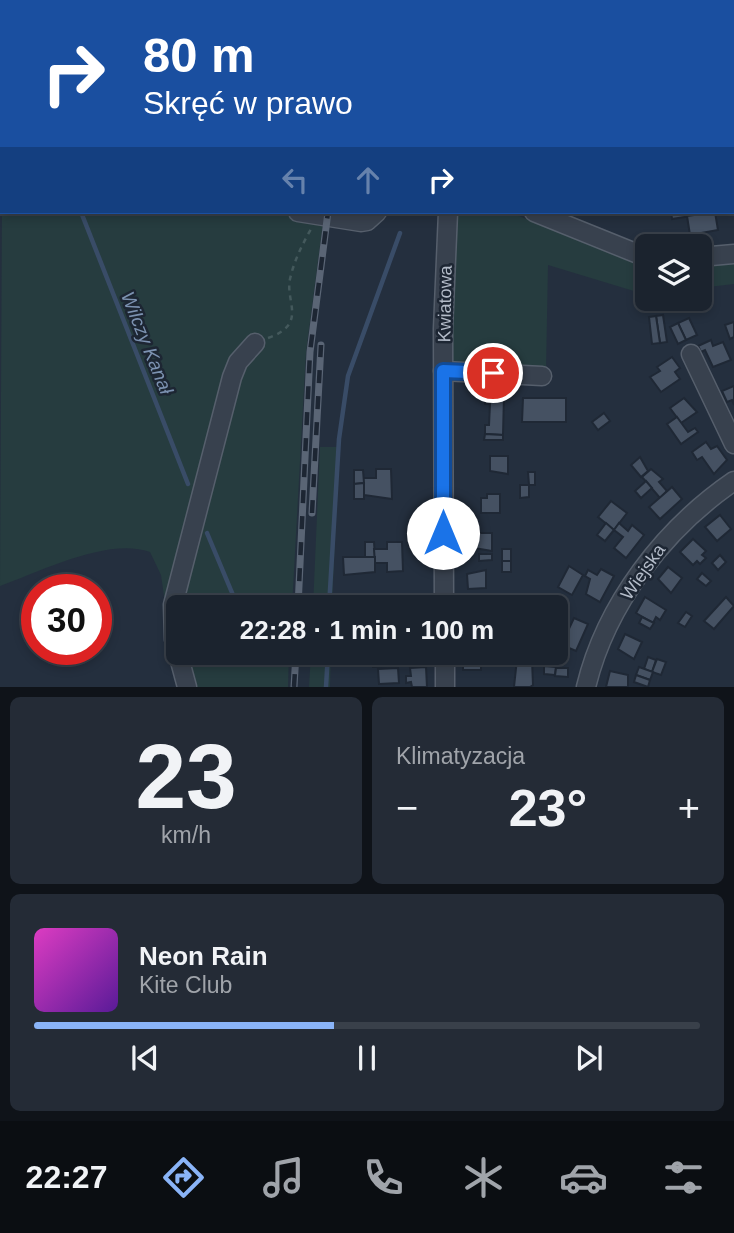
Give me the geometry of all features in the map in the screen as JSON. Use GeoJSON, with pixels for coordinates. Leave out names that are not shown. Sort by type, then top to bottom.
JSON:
{"type":"FeatureCollection","features":[{"type":"Feature","properties":{"kind":"street"},"geometry":{"type":"LineString","coordinates":[[306,214],[367,221],[375,214]]}},
{"type":"Feature","properties":{"kind":"street","name":"Kwiatowa"},"geometry":{"type":"LineString","coordinates":[[444,595],[443,371],[448,214]]}},
{"type":"Feature","properties":{"kind":"street"},"geometry":{"type":"LineString","coordinates":[[539,214],[635,253]]}},
{"type":"Feature","properties":{"kind":"street"},"geometry":{"type":"LineString","coordinates":[[712,256],[734,254]]}},
{"type":"Feature","properties":{"kind":"street"},"geometry":{"type":"LineString","coordinates":[[187,687],[174,639],[173,605],[232,377],[238,362],[256,343]]}},
{"type":"Feature","properties":{"kind":"street"},"geometry":{"type":"LineString","coordinates":[[691,354],[734,444]]}},
{"type":"Feature","properties":{"kind":"street"},"geometry":{"type":"LineString","coordinates":[[443,371],[542,376]]}},
{"type":"Feature","properties":{"kind":"street","name":"Wiejska"},"geometry":{"type":"LineString","coordinates":[[586,687],[607,629],[639,573],[686,520],[734,481]]}},
{"type":"Feature","properties":{"kind":"street"},"geometry":{"type":"LineString","coordinates":[[445,665],[445,687]]}},
{"type":"Feature","properties":{"kind":"path"},"geometry":{"type":"LineString","coordinates":[[256,343],[283,330],[290,318],[294,309],[289,290],[290,279],[302,243],[318,217]]}},
{"type":"Feature","properties":{"kind":"green space"},"geometry":{"type":"Polygon","coordinates":[[[2,214],[282,214],[323,223],[306,352],[293,595],[166,595],[166,610],[161,575],[150,552],[133,549],[95,552],[31,574],[21,574],[21,578],[0,586],[2,214]]]}},
{"type":"Feature","properties":{"kind":"green space"},"geometry":{"type":"Polygon","coordinates":[[[455,214],[514,214],[635,263],[635,291],[548,265],[546,370],[452,366],[455,214]]]}},
{"type":"Feature","properties":{"kind":"green space"},"geometry":{"type":"Polygon","coordinates":[[[734,260],[734,284],[712,287],[712,263],[734,260]]]}},
{"type":"Feature","properties":{"kind":"green space"},"geometry":{"type":"Polygon","coordinates":[[[320,447],[339,447],[333,595],[314,595],[320,447]]]}},
{"type":"Feature","properties":{"kind":"green space"},"geometry":{"type":"Polygon","coordinates":[[[174,665],[289,665],[288,687],[177,687],[174,665]]]}},
{"type":"Feature","properties":{"kind":"green space"},"geometry":{"type":"Polygon","coordinates":[[[310,665],[331,665],[330,687],[309,687],[310,665]]]}},
{"type":"Feature","properties":{"kind":"building"},"geometry":{"type":"Polygon","coordinates":[[[671,214],[703,214],[672,219],[671,214]]]}},
{"type":"Feature","properties":{"kind":"building"},"geometry":{"type":"Polygon","coordinates":[[[715,214],[718,230],[690,234],[687,216],[715,214]]]}},
{"type":"Feature","properties":{"kind":"building"},"geometry":{"type":"Polygon","coordinates":[[[663,315],[667,342],[660,343],[656,316],[663,315]]]}},
{"type":"Feature","properties":{"kind":"building"},"geometry":{"type":"Polygon","coordinates":[[[656,316],[660,343],[652,344],[649,317],[656,316]]]}},
{"type":"Feature","properties":{"kind":"building"},"geometry":{"type":"Polygon","coordinates":[[[689,318],[697,335],[686,340],[678,323],[689,318]]]}},
{"type":"Feature","properties":{"kind":"building"},"geometry":{"type":"Polygon","coordinates":[[[734,322],[734,337],[730,339],[725,325],[734,322]]]}},
{"type":"Feature","properties":{"kind":"building"},"geometry":{"type":"Polygon","coordinates":[[[678,323],[686,340],[678,344],[670,327],[678,323]]]}},
{"type":"Feature","properties":{"kind":"building"},"geometry":{"type":"Polygon","coordinates":[[[711,340],[713,346],[723,342],[731,360],[713,367],[705,350],[701,352],[698,346],[711,340]]]}},
{"type":"Feature","properties":{"kind":"building"},"geometry":{"type":"Polygon","coordinates":[[[672,357],[680,368],[675,372],[680,379],[661,392],[650,377],[660,371],[657,367],[672,357]]]}},
{"type":"Feature","properties":{"kind":"building"},"geometry":{"type":"Polygon","coordinates":[[[485,386],[505,387],[504,395],[485,394],[485,386]]]}},
{"type":"Feature","properties":{"kind":"building"},"geometry":{"type":"Polygon","coordinates":[[[734,386],[734,405],[732,400],[727,402],[722,391],[734,386]]]}},
{"type":"Feature","properties":{"kind":"building"},"geometry":{"type":"Polygon","coordinates":[[[485,394],[504,395],[503,435],[485,434],[485,425],[489,425],[490,404],[485,404],[485,394]]]}},
{"type":"Feature","properties":{"kind":"building"},"geometry":{"type":"Polygon","coordinates":[[[523,398],[566,398],[566,422],[522,422],[523,398]]]}},
{"type":"Feature","properties":{"kind":"building"},"geometry":{"type":"Polygon","coordinates":[[[684,398],[697,412],[681,423],[670,408],[684,398]]]}},
{"type":"Feature","properties":{"kind":"building"},"geometry":{"type":"Polygon","coordinates":[[[604,413],[610,421],[598,430],[592,422],[604,413]]]}},
{"type":"Feature","properties":{"kind":"building"},"geometry":{"type":"Polygon","coordinates":[[[677,417],[688,432],[695,428],[698,432],[681,444],[667,424],[677,417]]]}},
{"type":"Feature","properties":{"kind":"building"},"geometry":{"type":"Polygon","coordinates":[[[485,434],[503,435],[503,440],[484,440],[485,434]]]}},
{"type":"Feature","properties":{"kind":"building"},"geometry":{"type":"Polygon","coordinates":[[[706,442],[711,449],[717,446],[727,460],[714,474],[702,457],[697,460],[692,452],[706,442]]]}},
{"type":"Feature","properties":{"kind":"building"},"geometry":{"type":"Polygon","coordinates":[[[490,456],[508,456],[508,474],[490,471],[490,456]]]}},
{"type":"Feature","properties":{"kind":"building"},"geometry":{"type":"Polygon","coordinates":[[[640,457],[648,471],[641,477],[631,465],[640,457]]]}},
{"type":"Feature","properties":{"kind":"building"},"geometry":{"type":"Polygon","coordinates":[[[376,469],[391,469],[392,499],[364,495],[363,478],[376,478],[376,469]]]}},
{"type":"Feature","properties":{"kind":"building"},"geometry":{"type":"Polygon","coordinates":[[[651,469],[663,479],[659,482],[667,491],[660,498],[642,477],[651,469]]]}},
{"type":"Feature","properties":{"kind":"building"},"geometry":{"type":"Polygon","coordinates":[[[354,470],[363,470],[364,483],[354,484],[354,470]]]}},
{"type":"Feature","properties":{"kind":"building"},"geometry":{"type":"Polygon","coordinates":[[[528,472],[535,472],[535,485],[529,485],[528,472]]]}},
{"type":"Feature","properties":{"kind":"building"},"geometry":{"type":"Polygon","coordinates":[[[646,481],[652,488],[641,498],[635,491],[646,481]]]}},
{"type":"Feature","properties":{"kind":"building"},"geometry":{"type":"Polygon","coordinates":[[[364,483],[364,499],[354,499],[354,484],[364,483]]]}},
{"type":"Feature","properties":{"kind":"building"},"geometry":{"type":"Polygon","coordinates":[[[520,485],[529,485],[529,497],[520,498],[520,485]]]}},
{"type":"Feature","properties":{"kind":"building"},"geometry":{"type":"Polygon","coordinates":[[[672,487],[682,499],[660,519],[649,507],[672,487]]]}},
{"type":"Feature","properties":{"kind":"building"},"geometry":{"type":"Polygon","coordinates":[[[487,494],[500,494],[500,513],[481,513],[481,498],[487,498],[487,494]]]}},
{"type":"Feature","properties":{"kind":"building"},"geometry":{"type":"Polygon","coordinates":[[[611,501],[627,513],[614,530],[598,517],[611,501]]]}},
{"type":"Feature","properties":{"kind":"building"},"geometry":{"type":"Polygon","coordinates":[[[720,515],[731,529],[717,541],[705,527],[720,515]]]}},
{"type":"Feature","properties":{"kind":"building"},"geometry":{"type":"Polygon","coordinates":[[[606,523],[614,530],[605,541],[597,535],[606,523]]]}},
{"type":"Feature","properties":{"kind":"building"},"geometry":{"type":"Polygon","coordinates":[[[619,523],[628,531],[632,525],[644,535],[626,558],[614,548],[623,537],[614,530],[619,523]]]}},
{"type":"Feature","properties":{"kind":"building"},"geometry":{"type":"Polygon","coordinates":[[[474,533],[492,533],[492,551],[474,548],[474,533]]]}},
{"type":"Feature","properties":{"kind":"building"},"geometry":{"type":"Polygon","coordinates":[[[693,539],[706,551],[702,555],[706,558],[700,564],[697,561],[693,565],[680,552],[693,539]]]}},
{"type":"Feature","properties":{"kind":"building"},"geometry":{"type":"Polygon","coordinates":[[[365,542],[374,542],[375,557],[365,557],[365,542]]]}},
{"type":"Feature","properties":{"kind":"building"},"geometry":{"type":"Polygon","coordinates":[[[387,542],[402,542],[403,571],[387,572],[387,563],[375,563],[374,549],[387,549],[387,542]]]}},
{"type":"Feature","properties":{"kind":"building"},"geometry":{"type":"Polygon","coordinates":[[[502,549],[511,549],[511,561],[502,561],[502,549]]]}},
{"type":"Feature","properties":{"kind":"building"},"geometry":{"type":"Polygon","coordinates":[[[479,554],[492,554],[492,560],[479,561],[479,554]]]}},
{"type":"Feature","properties":{"kind":"building"},"geometry":{"type":"Polygon","coordinates":[[[720,555],[726,562],[718,570],[712,563],[720,555]]]}},
{"type":"Feature","properties":{"kind":"building"},"geometry":{"type":"Polygon","coordinates":[[[343,557],[375,557],[375,572],[344,575],[343,557]]]}},
{"type":"Feature","properties":{"kind":"building"},"geometry":{"type":"Polygon","coordinates":[[[502,561],[511,561],[511,572],[502,572],[502,561]]]}},
{"type":"Feature","properties":{"kind":"building"},"geometry":{"type":"Polygon","coordinates":[[[569,566],[583,575],[572,595],[558,587],[569,566]]]}},
{"type":"Feature","properties":{"kind":"building"},"geometry":{"type":"Polygon","coordinates":[[[668,567],[682,578],[671,593],[658,579],[668,567]]]}},
{"type":"Feature","properties":{"kind":"building"},"geometry":{"type":"Polygon","coordinates":[[[601,569],[614,576],[600,602],[586,594],[590,579],[585,576],[588,570],[597,575],[601,569]]]}},
{"type":"Feature","properties":{"kind":"building"},"geometry":{"type":"Polygon","coordinates":[[[486,570],[486,588],[468,589],[467,574],[486,570]]]}},
{"type":"Feature","properties":{"kind":"building"},"geometry":{"type":"Polygon","coordinates":[[[702,573],[711,581],[706,586],[697,579],[702,573]]]}},
{"type":"Feature","properties":{"kind":"building"},"geometry":{"type":"Polygon","coordinates":[[[645,597],[666,610],[660,620],[656,617],[653,623],[636,613],[645,597]]]}},
{"type":"Feature","properties":{"kind":"building"},"geometry":{"type":"Polygon","coordinates":[[[726,597],[734,606],[714,629],[704,621],[726,597]]]}},
{"type":"Feature","properties":{"kind":"building"},"geometry":{"type":"Polygon","coordinates":[[[686,612],[692,616],[685,627],[678,623],[686,612]]]}},
{"type":"Feature","properties":{"kind":"building"},"geometry":{"type":"Polygon","coordinates":[[[642,617],[654,623],[650,629],[639,623],[642,617]]]}},
{"type":"Feature","properties":{"kind":"building"},"geometry":{"type":"Polygon","coordinates":[[[574,618],[588,624],[576,651],[568,648],[568,631],[574,618]]]}},
{"type":"Feature","properties":{"kind":"building"},"geometry":{"type":"Polygon","coordinates":[[[625,634],[642,642],[634,659],[618,649],[625,634]]]}},
{"type":"Feature","properties":{"kind":"building"},"geometry":{"type":"Polygon","coordinates":[[[648,657],[656,660],[652,672],[644,669],[648,657]]]}},
{"type":"Feature","properties":{"kind":"building"},"geometry":{"type":"Polygon","coordinates":[[[657,659],[666,662],[661,675],[652,672],[657,659]]]}},
{"type":"Feature","properties":{"kind":"building"},"geometry":{"type":"Polygon","coordinates":[[[373,665],[396,665],[396,666],[373,665]]]}},
{"type":"Feature","properties":{"kind":"building"},"geometry":{"type":"Polygon","coordinates":[[[463,665],[481,665],[481,670],[463,670],[463,665]]]}},
{"type":"Feature","properties":{"kind":"building"},"geometry":{"type":"Polygon","coordinates":[[[516,665],[532,665],[533,685],[514,687],[516,665]]]}},
{"type":"Feature","properties":{"kind":"building"},"geometry":{"type":"Polygon","coordinates":[[[544,666],[556,667],[555,675],[544,674],[544,666]]]}},
{"type":"Feature","properties":{"kind":"building"},"geometry":{"type":"Polygon","coordinates":[[[426,667],[427,687],[412,687],[411,682],[406,683],[406,676],[411,676],[410,668],[426,667]]]}},
{"type":"Feature","properties":{"kind":"building"},"geometry":{"type":"Polygon","coordinates":[[[639,667],[653,672],[650,680],[636,675],[639,667]]]}},
{"type":"Feature","properties":{"kind":"building"},"geometry":{"type":"Polygon","coordinates":[[[398,668],[399,683],[379,684],[378,669],[398,668]]]}},
{"type":"Feature","properties":{"kind":"building"},"geometry":{"type":"Polygon","coordinates":[[[556,668],[568,668],[568,677],[555,676],[556,668]]]}},
{"type":"Feature","properties":{"kind":"building"},"geometry":{"type":"Polygon","coordinates":[[[610,671],[628,675],[628,687],[606,687],[610,671]]]}},
{"type":"Feature","properties":{"kind":"building"},"geometry":{"type":"Polygon","coordinates":[[[636,675],[650,680],[648,687],[634,682],[636,675]]]}},
{"type":"Feature","properties":{"kind":"waterway","name":"Wilczy Kanał"},"geometry":{"type":"LineString","coordinates":[[82,214],[188,484]]}},
{"type":"Feature","properties":{"kind":"waterway"},"geometry":{"type":"LineString","coordinates":[[330,595],[339,439],[348,376],[400,233]]}},
{"type":"Feature","properties":{"kind":"waterway"},"geometry":{"type":"LineString","coordinates":[[207,533],[233,595]]}},
{"type":"Feature","properties":{"kind":"waterway"},"geometry":{"type":"LineString","coordinates":[[326,687],[327,665]]}},
{"type":"Feature","properties":{"kind":"railway"},"geometry":{"type":"LineString","coordinates":[[299,595],[310,352],[328,214]]}},
{"type":"Feature","properties":{"kind":"railway"},"geometry":{"type":"LineString","coordinates":[[312,513],[321,345]]}},
{"type":"Feature","properties":{"kind":"railway"},"geometry":{"type":"LineString","coordinates":[[294,687],[295,665]]}},
{"type":"Feature","properties":{"kind":"route"},"geometry":{"type":"LineString","coordinates":[[443,533],[443,371],[493,373]]}}]}
